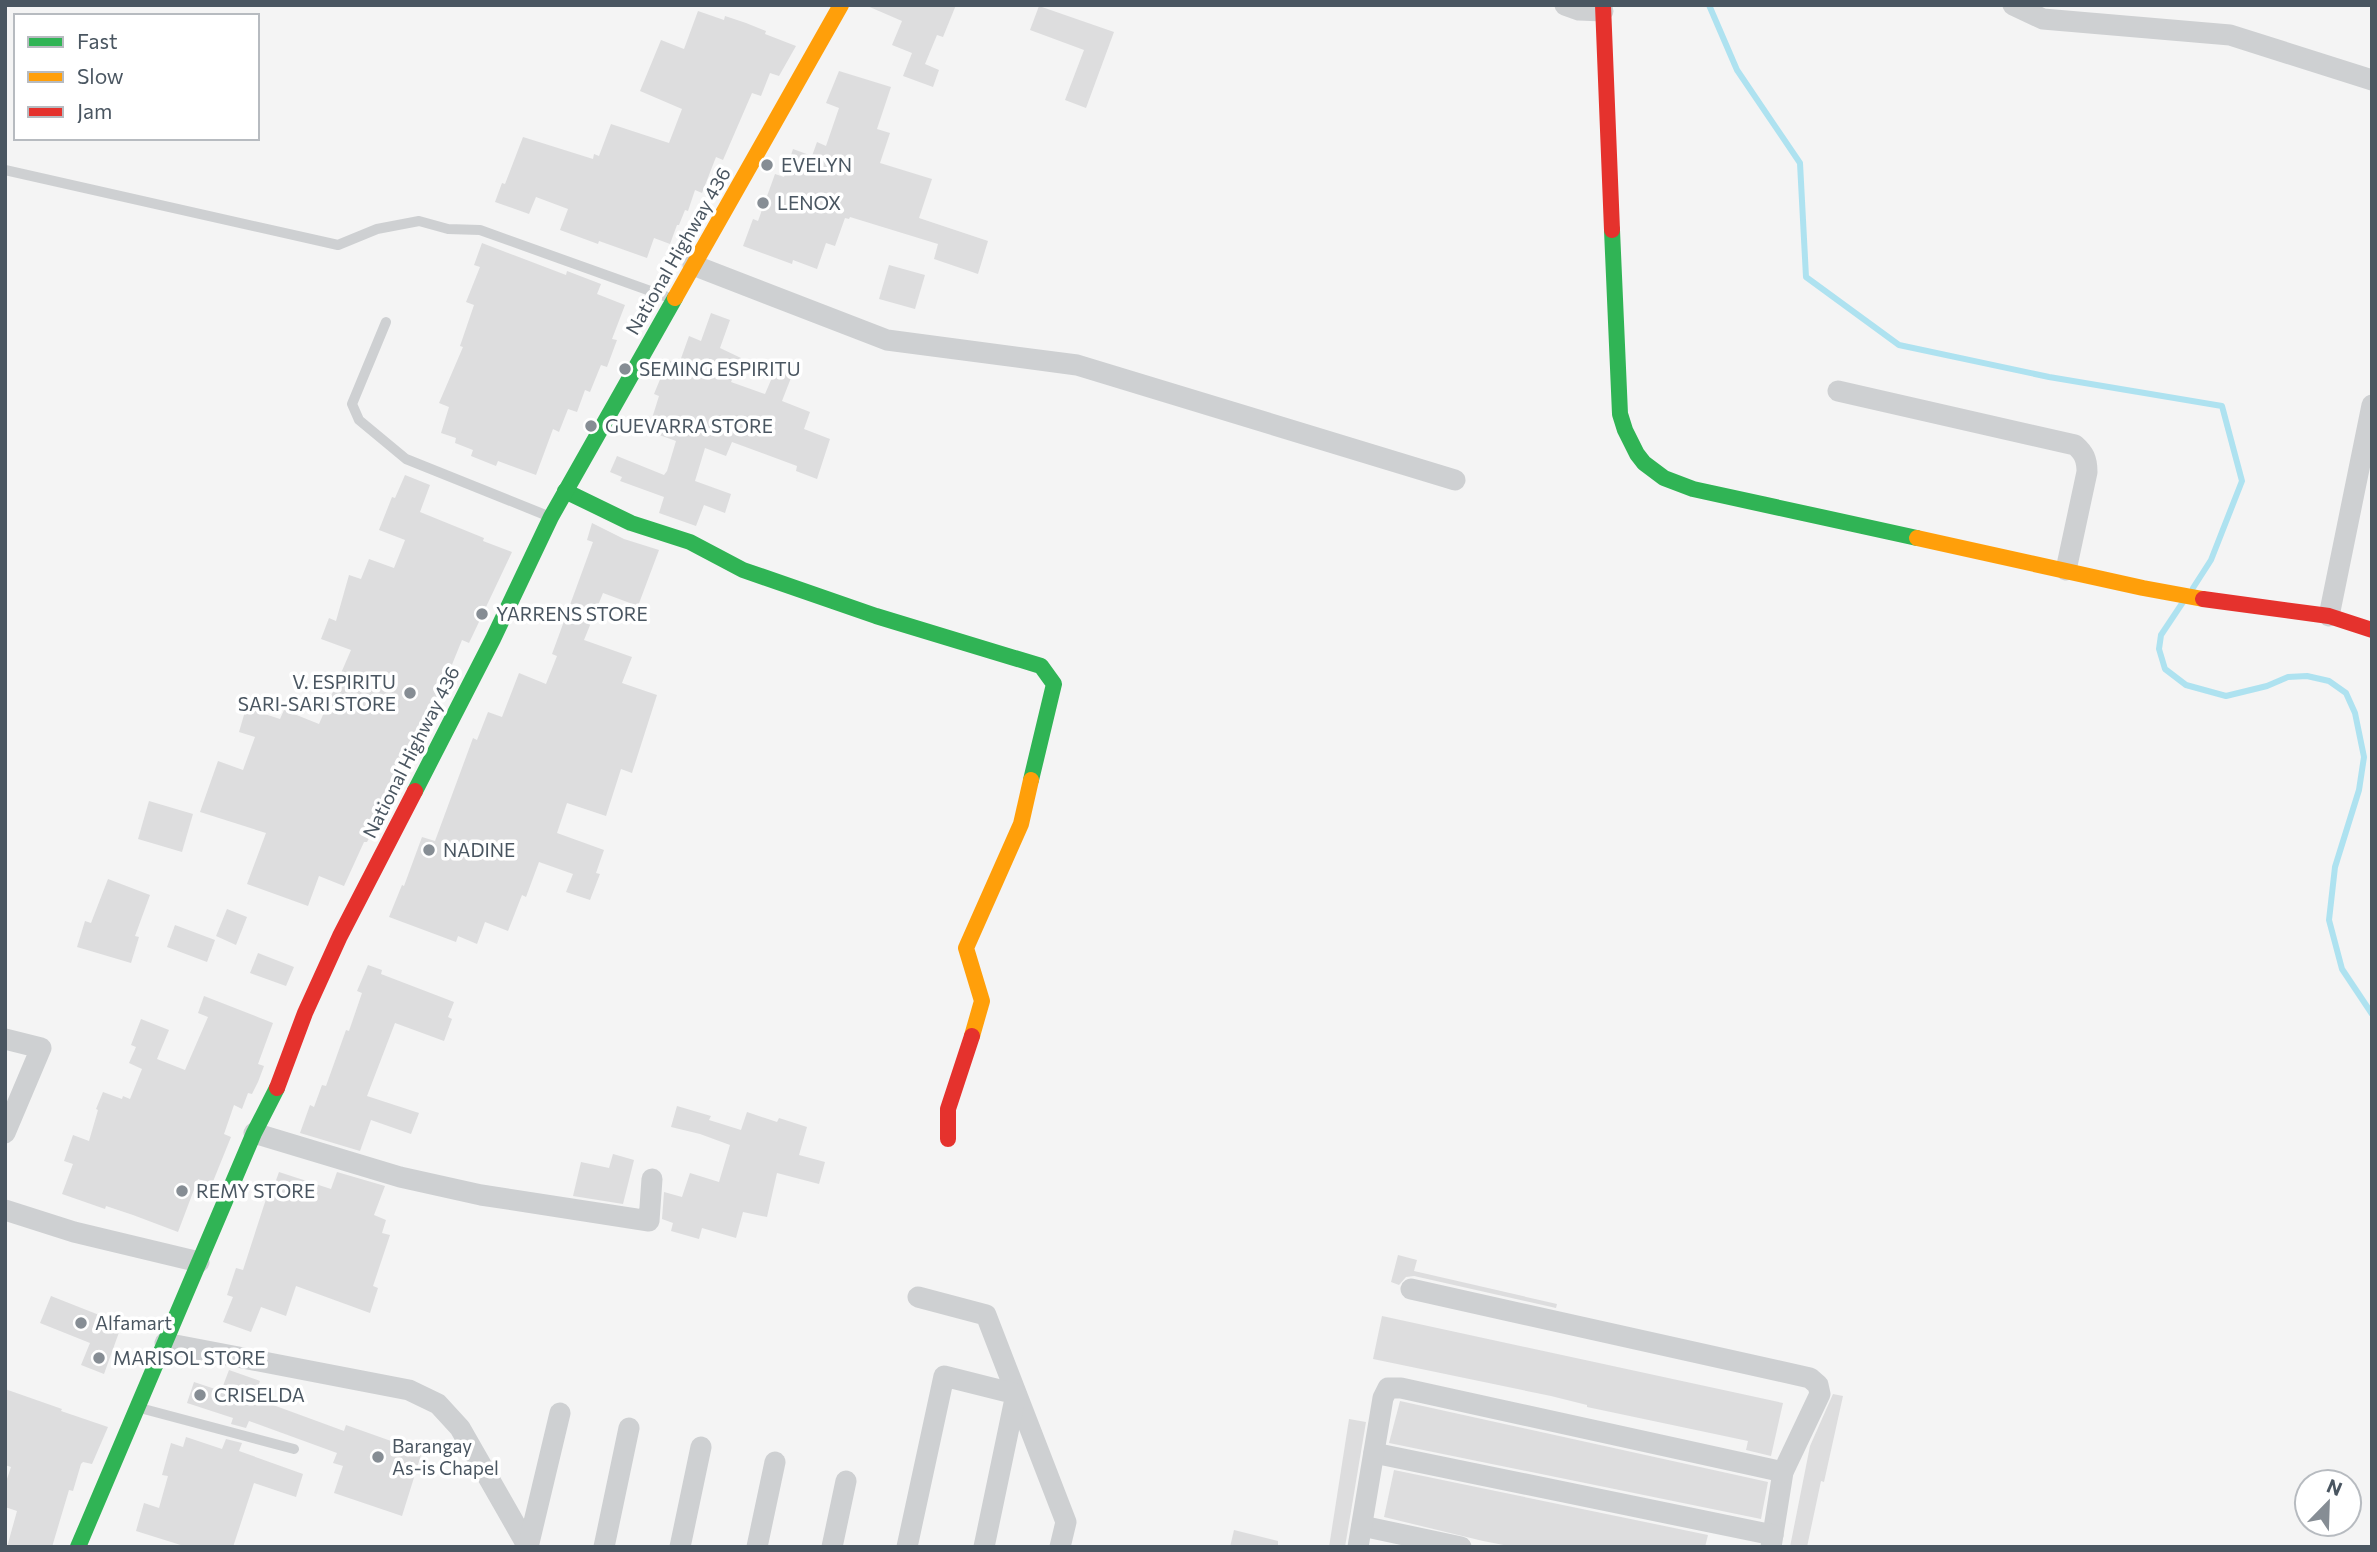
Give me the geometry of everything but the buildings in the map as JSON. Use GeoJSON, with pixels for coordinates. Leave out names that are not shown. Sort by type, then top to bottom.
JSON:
{"type":"FeatureCollection","features":[{"type":"Feature","properties":{"kind":"street","name":"National Highway 436"},"geometry":{"type":"LineString","coordinates":[[78,1547],[340,936],[493,639],[551,517],[841,5]]}},
{"type":"Feature","properties":{"kind":"street"},"geometry":{"type":"LineString","coordinates":[[1565,5],[1579,10],[1603,8],[1620,414],[1627,440],[1646,466],[1667,480],[1693,489],[2143,588],[2222,602],[2329,615],[2372,630]]}},
{"type":"Feature","properties":{"kind":"street"},"geometry":{"type":"LineString","coordinates":[[2014,5],[2043,19],[2230,36],[2372,80]]}},
{"type":"Feature","properties":{"kind":"street"},"geometry":{"type":"LineString","coordinates":[[693,265],[887,340],[1077,365],[1455,480]]}},
{"type":"Feature","properties":{"kind":"street"},"geometry":{"type":"LineString","coordinates":[[1838,391],[2075,444],[2083,452],[2087,472],[2066,570]]}},
{"type":"Feature","properties":{"kind":"street"},"geometry":{"type":"LineString","coordinates":[[2329,615],[2372,405]]}},
{"type":"Feature","properties":{"kind":"street"},"geometry":{"type":"LineString","coordinates":[[565,491],[631,523],[690,542],[743,570],[877,616],[1041,666],[1054,684],[1021,824],[966,948],[982,1000],[948,1109],[948,1139]]}},
{"type":"Feature","properties":{"kind":"street"},"geometry":{"type":"LineString","coordinates":[[5,1039],[41,1048],[5,1133]]}},
{"type":"Feature","properties":{"kind":"street"},"geometry":{"type":"LineString","coordinates":[[254,1133],[414,1180],[494,1197],[649,1220],[652,1179]]}},
{"type":"Feature","properties":{"kind":"street"},"geometry":{"type":"LineString","coordinates":[[5,1210],[74,1232],[199,1262]]}},
{"type":"Feature","properties":{"kind":"street"},"geometry":{"type":"LineString","coordinates":[[1374,1453],[1772,1541],[1783,1472],[1820,1394],[1818,1385],[1810,1378],[1412,1289]]}},
{"type":"Feature","properties":{"kind":"street"},"geometry":{"type":"LineString","coordinates":[[918,1297],[986,1315],[1066,1522],[1060,1547]]}},
{"type":"Feature","properties":{"kind":"street"},"geometry":{"type":"LineString","coordinates":[[165,1343],[409,1390],[438,1404],[460,1428],[528,1547]]}},
{"type":"Feature","properties":{"kind":"street"},"geometry":{"type":"LineString","coordinates":[[907,1547],[944,1376],[1016,1394]]}},
{"type":"Feature","properties":{"kind":"street"},"geometry":{"type":"LineString","coordinates":[[1461,1547],[1360,1536],[1383,1398],[1388,1388],[1401,1388],[1783,1472]]}},
{"type":"Feature","properties":{"kind":"street"},"geometry":{"type":"LineString","coordinates":[[984,1547],[1016,1394]]}},
{"type":"Feature","properties":{"kind":"street"},"geometry":{"type":"LineString","coordinates":[[528,1547],[560,1413]]}},
{"type":"Feature","properties":{"kind":"street"},"geometry":{"type":"LineString","coordinates":[[604,1547],[629,1428]]}},
{"type":"Feature","properties":{"kind":"street"},"geometry":{"type":"LineString","coordinates":[[680,1547],[701,1447]]}},
{"type":"Feature","properties":{"kind":"street"},"geometry":{"type":"LineString","coordinates":[[757,1547],[775,1462]]}},
{"type":"Feature","properties":{"kind":"street"},"geometry":{"type":"LineString","coordinates":[[832,1547],[846,1481]]}},
{"type":"Feature","properties":{"kind":"lane"},"geometry":{"type":"LineString","coordinates":[[5,170],[338,245],[377,229],[419,221],[448,229],[480,230],[674,299]]}},
{"type":"Feature","properties":{"kind":"lane"},"geometry":{"type":"LineString","coordinates":[[386,322],[352,404],[359,420],[406,459],[551,517]]}},
{"type":"Feature","properties":{"kind":"lane"},"geometry":{"type":"LineString","coordinates":[[137,1408],[294,1448]]}},
{"type":"Feature","properties":{"kind":"waterway"},"geometry":{"type":"LineString","coordinates":[[1709,5],[1737,70],[1800,163],[1806,277],[1899,345],[2049,377],[2222,406],[2242,481],[2211,560],[2193,588]]}},
{"type":"Feature","properties":{"kind":"waterway"},"geometry":{"type":"LineString","coordinates":[[2183,602],[2161,635],[2159,649],[2165,669],[2186,685],[2226,696],[2267,686],[2288,677],[2307,676],[2329,681],[2346,693],[2355,713],[2364,757],[2359,790],[2335,867],[2329,920],[2342,969],[2372,1014]]}},
{"type":"Feature","properties":{"kind":"traffic: fast"},"geometry":{"type":"LineString","coordinates":[[1612,230],[1620,414],[1625,430],[1644,463],[1664,478],[1693,489],[1917,538]]}},
{"type":"Feature","properties":{"kind":"traffic: fast"},"geometry":{"type":"LineString","coordinates":[[415,791],[493,639],[551,517],[675,298]]}},
{"type":"Feature","properties":{"kind":"traffic: fast"},"geometry":{"type":"LineString","coordinates":[[565,491],[631,523],[690,542],[743,570],[876,616],[1041,666],[1054,684],[1031,780]]}},
{"type":"Feature","properties":{"kind":"traffic: fast"},"geometry":{"type":"LineString","coordinates":[[78,1547],[254,1133],[277,1088]]}},
{"type":"Feature","properties":{"kind":"traffic: slow"},"geometry":{"type":"LineString","coordinates":[[675,298],[841,5]]}},
{"type":"Feature","properties":{"kind":"traffic: slow"},"geometry":{"type":"LineString","coordinates":[[1917,538],[2203,599]]}},
{"type":"Feature","properties":{"kind":"traffic: slow"},"geometry":{"type":"LineString","coordinates":[[972,1036],[982,1001],[966,948],[1021,824],[1031,780]]}},
{"type":"Feature","properties":{"kind":"traffic: jam"},"geometry":{"type":"LineString","coordinates":[[1603,5],[1612,230]]}},
{"type":"Feature","properties":{"kind":"traffic: jam"},"geometry":{"type":"LineString","coordinates":[[2203,599],[2329,616],[2372,630]]}},
{"type":"Feature","properties":{"kind":"traffic: jam"},"geometry":{"type":"LineString","coordinates":[[277,1088],[305,1013],[340,936],[415,791]]}},
{"type":"Feature","properties":{"kind":"traffic: jam"},"geometry":{"type":"LineString","coordinates":[[948,1139],[948,1109],[972,1036]]}},
{"type":"Feature","properties":{"kind":"place","name":"EVELYN"},"geometry":{"type":"Point","coordinates":[767,165]}},
{"type":"Feature","properties":{"kind":"place","name":"LENOX"},"geometry":{"type":"Point","coordinates":[763,203]}},
{"type":"Feature","properties":{"kind":"place","name":"SEMING ESPIRITU"},"geometry":{"type":"Point","coordinates":[625,369]}},
{"type":"Feature","properties":{"kind":"place","name":"GUEVARRA STORE"},"geometry":{"type":"Point","coordinates":[591,426]}},
{"type":"Feature","properties":{"kind":"place","name":"YARRENS STORE"},"geometry":{"type":"Point","coordinates":[482,614]}},
{"type":"Feature","properties":{"kind":"place","name":"V. ESPIRITU SARI-SARI STORE"},"geometry":{"type":"Point","coordinates":[410,693]}},
{"type":"Feature","properties":{"kind":"place","name":"NADINE"},"geometry":{"type":"Point","coordinates":[429,850]}},
{"type":"Feature","properties":{"kind":"place","name":"REMY STORE"},"geometry":{"type":"Point","coordinates":[182,1191]}},
{"type":"Feature","properties":{"kind":"place","name":"Alfamart"},"geometry":{"type":"Point","coordinates":[81,1323]}},
{"type":"Feature","properties":{"kind":"place","name":"MARISOL STORE"},"geometry":{"type":"Point","coordinates":[99,1358]}},
{"type":"Feature","properties":{"kind":"place","name":"CRISELDA"},"geometry":{"type":"Point","coordinates":[200,1395]}},
{"type":"Feature","properties":{"kind":"place","name":"Barangay As-is Chapel"},"geometry":{"type":"Point","coordinates":[378,1457]}}]}
